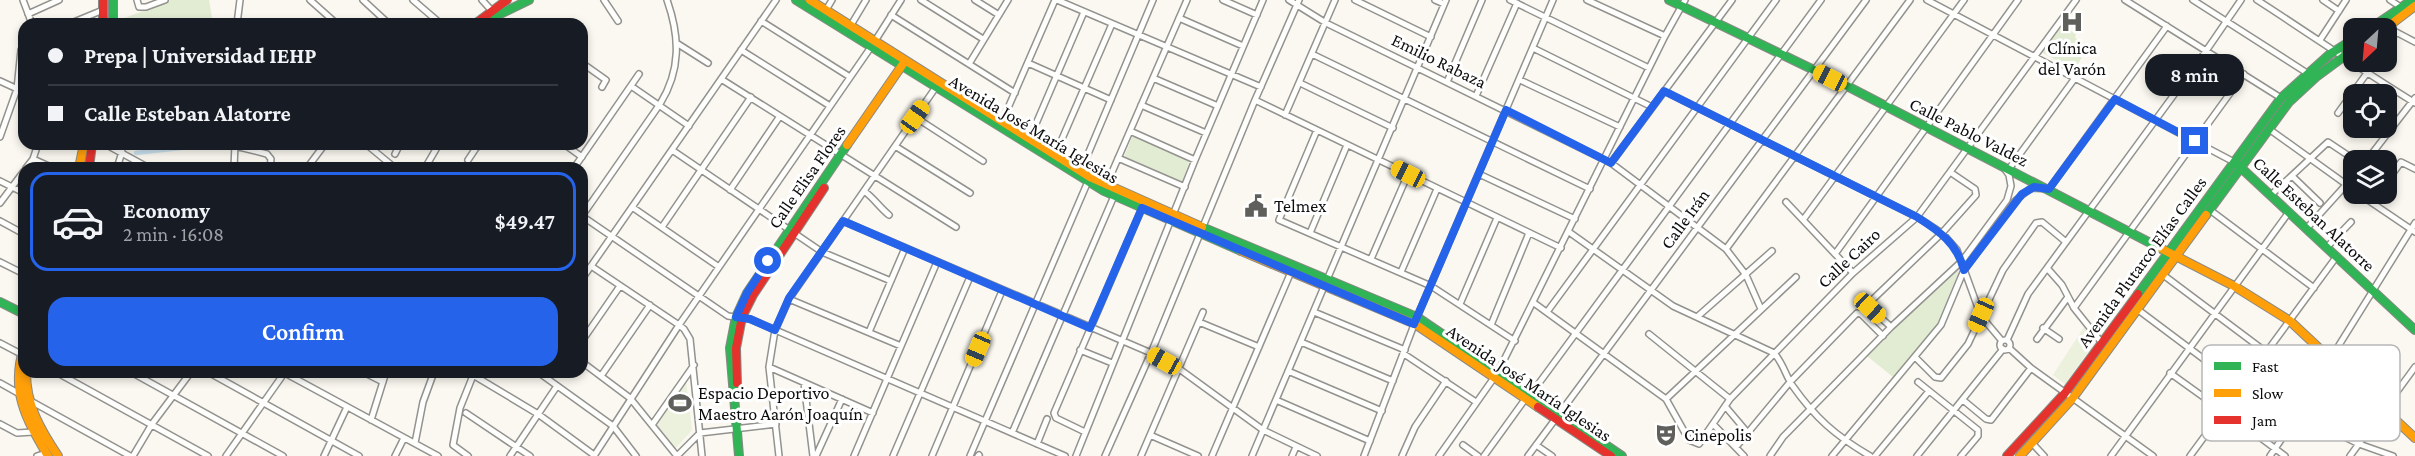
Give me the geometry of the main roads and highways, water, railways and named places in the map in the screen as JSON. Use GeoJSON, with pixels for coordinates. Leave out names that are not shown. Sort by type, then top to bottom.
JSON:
{"type":"FeatureCollection","features":[{"type":"Feature","properties":{"kind":"main road"},"geometry":{"type":"LineString","coordinates":[[103,0],[103,18]]}},
{"type":"Feature","properties":{"kind":"main road"},"geometry":{"type":"LineString","coordinates":[[113,0],[113,18]]}},
{"type":"Feature","properties":{"kind":"main road"},"geometry":{"type":"LineString","coordinates":[[485,18],[507,0]]}},
{"type":"Feature","properties":{"kind":"main road"},"geometry":{"type":"LineString","coordinates":[[491,18],[493,13],[529,0]]}},
{"type":"Feature","properties":{"kind":"main road","name":"Avenida José María Iglesias"},"geometry":{"type":"LineString","coordinates":[[796,0],[906,64],[1079,173]]}},
{"type":"Feature","properties":{"kind":"main road","name":"Avenida José María Iglesias"},"geometry":{"type":"LineString","coordinates":[[810,0],[850,25],[873,44]]}},
{"type":"Feature","properties":{"kind":"main road","name":"Calle Pablo Valdez"},"geometry":{"type":"LineString","coordinates":[[1669,0],[1683,3],[1715,22],[1968,147],[2234,286],[2290,321],[2317,345]]}},
{"type":"Feature","properties":{"kind":"main road"},"geometry":{"type":"LineString","coordinates":[[2395,18],[2412,0]]}},
{"type":"Feature","properties":{"kind":"main road"},"geometry":{"type":"LineString","coordinates":[[2397,20],[2415,6]]}},
{"type":"Feature","properties":{"kind":"main road","name":"Avenida Plutarco Elías Calles"},"geometry":{"type":"LineString","coordinates":[[2007,456],[2065,393],[2172,253],[2237,164],[2281,98],[2307,73],[2343,46]]}},
{"type":"Feature","properties":{"kind":"main road","name":"Avenida Plutarco Elías Calles"},"geometry":{"type":"LineString","coordinates":[[2020,456],[2072,399],[2162,274],[2172,253],[2210,210],[2237,164],[2269,129],[2289,102],[2343,56]]}},
{"type":"Feature","properties":{"kind":"main road","name":"Avenida José María Iglesias"},"geometry":{"type":"LineString","coordinates":[[906,64],[936,87],[1001,125]]}},
{"type":"Feature","properties":{"kind":"main road","name":"Calle Elisa Flores"},"geometry":{"type":"LineString","coordinates":[[741,456],[730,348],[747,293],[906,64]]}},
{"type":"Feature","properties":{"kind":"main road","name":"Avenida José María Iglesias"},"geometry":{"type":"LineString","coordinates":[[1028,142],[1055,154],[1089,180],[1106,188],[1200,230],[1416,320],[1529,396],[1611,456]]}},
{"type":"Feature","properties":{"kind":"main road","name":"Calle Esteban Alatorre"},"geometry":{"type":"LineString","coordinates":[[2237,164],[2415,330]]}},
{"type":"Feature","properties":{"kind":"main road","name":"Avenida José María Iglesias"},"geometry":{"type":"LineString","coordinates":[[1106,188],[1114,196],[1172,218]]}},
{"type":"Feature","properties":{"kind":"main road","name":"Avenida José María Iglesias"},"geometry":{"type":"LineString","coordinates":[[1200,230],[1291,273],[1326,282]]}},
{"type":"Feature","properties":{"kind":"main road"},"geometry":{"type":"LineString","coordinates":[[0,302],[18,311]]}},
{"type":"Feature","properties":{"kind":"main road"},"geometry":{"type":"LineString","coordinates":[[18,378],[18,393],[24,415],[47,454]]}},
{"type":"Feature","properties":{"kind":"main road"},"geometry":{"type":"LineString","coordinates":[[26,378],[27,399],[38,427],[58,456]]}},
{"type":"Feature","properties":{"kind":"main road","name":"Avenida José María Iglesias"},"geometry":{"type":"LineString","coordinates":[[1557,416],[1622,456]]}},
{"type":"Feature","properties":{"kind":"main road","name":"Calle Pablo Valdez"},"geometry":{"type":"LineString","coordinates":[[2400,424],[2415,438]]}},
{"type":"Feature","properties":{"kind":"waterway"},"geometry":{"type":"LineString","coordinates":[[136,153],[163,150]]}},
{"type":"Feature","properties":{"kind":"place","name":"Clínica del Varón"},"geometry":{"type":"Point","coordinates":[2072,22]}},
{"type":"Feature","properties":{"kind":"place","name":"Telmex"},"geometry":{"type":"Point","coordinates":[1256,206]}},
{"type":"Feature","properties":{"kind":"place","name":"Espacio Deportivo Maestro Aarón Joaquín"},"geometry":{"type":"Point","coordinates":[680,403]}},
{"type":"Feature","properties":{"kind":"place","name":"Cinepolis"},"geometry":{"type":"Point","coordinates":[1666,435]}}]}
